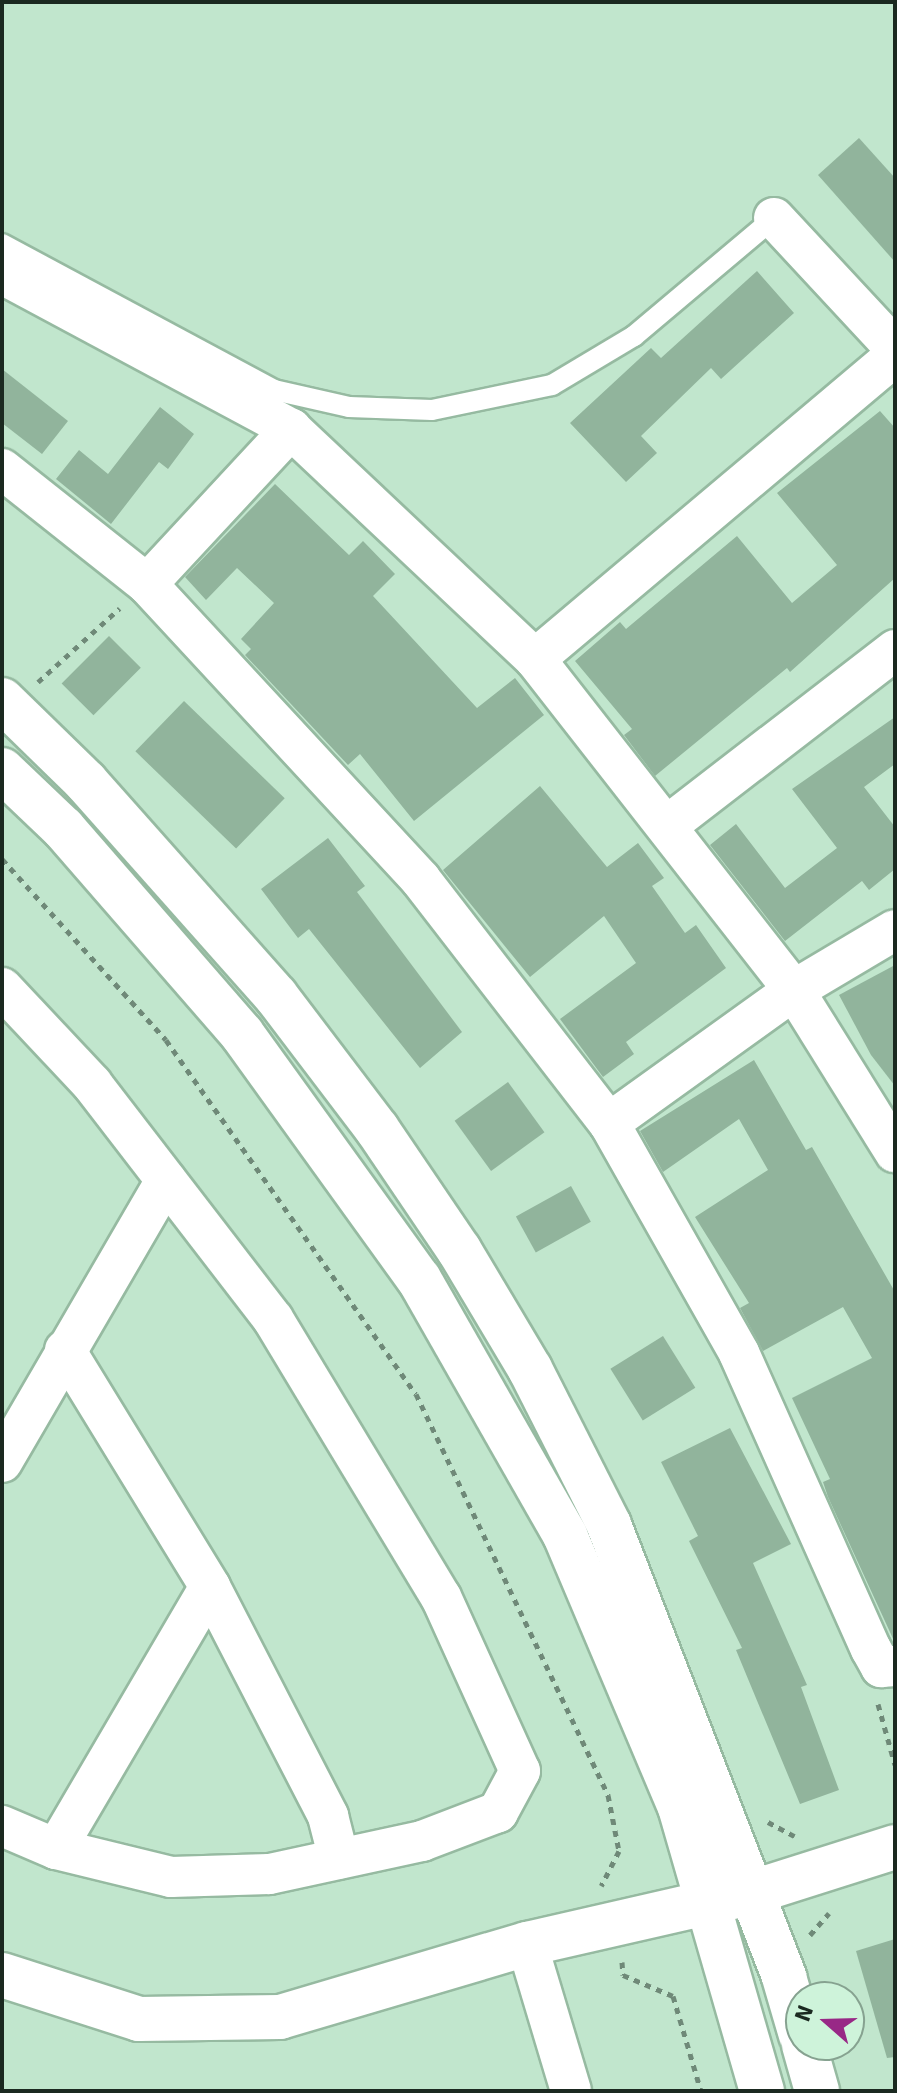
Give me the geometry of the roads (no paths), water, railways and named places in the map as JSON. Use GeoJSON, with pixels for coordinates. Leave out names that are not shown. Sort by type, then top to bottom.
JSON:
{"type":"FeatureCollection","features":[{"type":"Feature","properties":{"kind":"street"},"geometry":{"type":"LineString","coordinates":[[774,218],[895,348]]}},
{"type":"Feature","properties":{"kind":"street"},"geometry":{"type":"LineString","coordinates":[[2,274],[291,429],[535,659],[668,825],[794,990],[895,1152]]}},
{"type":"Feature","properties":{"kind":"street"},"geometry":{"type":"LineString","coordinates":[[535,659],[895,356]]}},
{"type":"Feature","properties":{"kind":"street"},"geometry":{"type":"LineString","coordinates":[[147,584],[291,429]]}},
{"type":"Feature","properties":{"kind":"street"},"geometry":{"type":"LineString","coordinates":[[2,469],[147,584],[421,880],[609,1123],[739,1353],[888,1666]]}},
{"type":"Feature","properties":{"kind":"street"},"geometry":{"type":"LineString","coordinates":[[668,825],[895,650]]}},
{"type":"Feature","properties":{"kind":"street"},"geometry":{"type":"LineString","coordinates":[[19,692],[86,782],[276,996],[377,1129],[459,1250],[530,1369],[609,1525],[785,1990]]}},
{"type":"Feature","properties":{"kind":"street"},"geometry":{"type":"LineString","coordinates":[[2,770],[63,828],[242,1034],[419,1279],[565,1535],[680,1807],[762,2091]]}},
{"type":"Feature","properties":{"kind":"street"},"geometry":{"type":"LineString","coordinates":[[609,1123],[794,990],[895,930]]}},
{"type":"Feature","properties":{"kind":"street"},"geometry":{"type":"LineString","coordinates":[[2,1826],[56,1849],[171,1877],[269,1874],[422,1841],[498,1812],[520,1771],[441,1597],[273,1319],[92,1084],[3,990]]}},
{"type":"Feature","properties":{"kind":"street"},"geometry":{"type":"LineString","coordinates":[[2,1462],[166,1180]]}},
{"type":"Feature","properties":{"kind":"street"},"geometry":{"type":"LineString","coordinates":[[65,1350],[210,1587],[328,1816],[339,1859]]}},
{"type":"Feature","properties":{"kind":"street"},"geometry":{"type":"LineString","coordinates":[[56,1849],[210,1587]]}},
{"type":"Feature","properties":{"kind":"street"},"geometry":{"type":"LineString","coordinates":[[2,1975],[139,2019],[280,2017],[527,1944],[750,1893],[895,1847]]}},
{"type":"Feature","properties":{"kind":"street"},"geometry":{"type":"LineString","coordinates":[[527,1944],[571,2091]]}},
{"type":"Feature","properties":{"kind":"street"},"geometry":{"type":"LineString","coordinates":[[809,2061],[817,2091]]}},
{"type":"Feature","properties":{"kind":"lane"},"geometry":{"type":"LineString","coordinates":[[2,244],[274,390],[349,407],[432,410],[552,385],[634,336],[774,218]]}}]}
